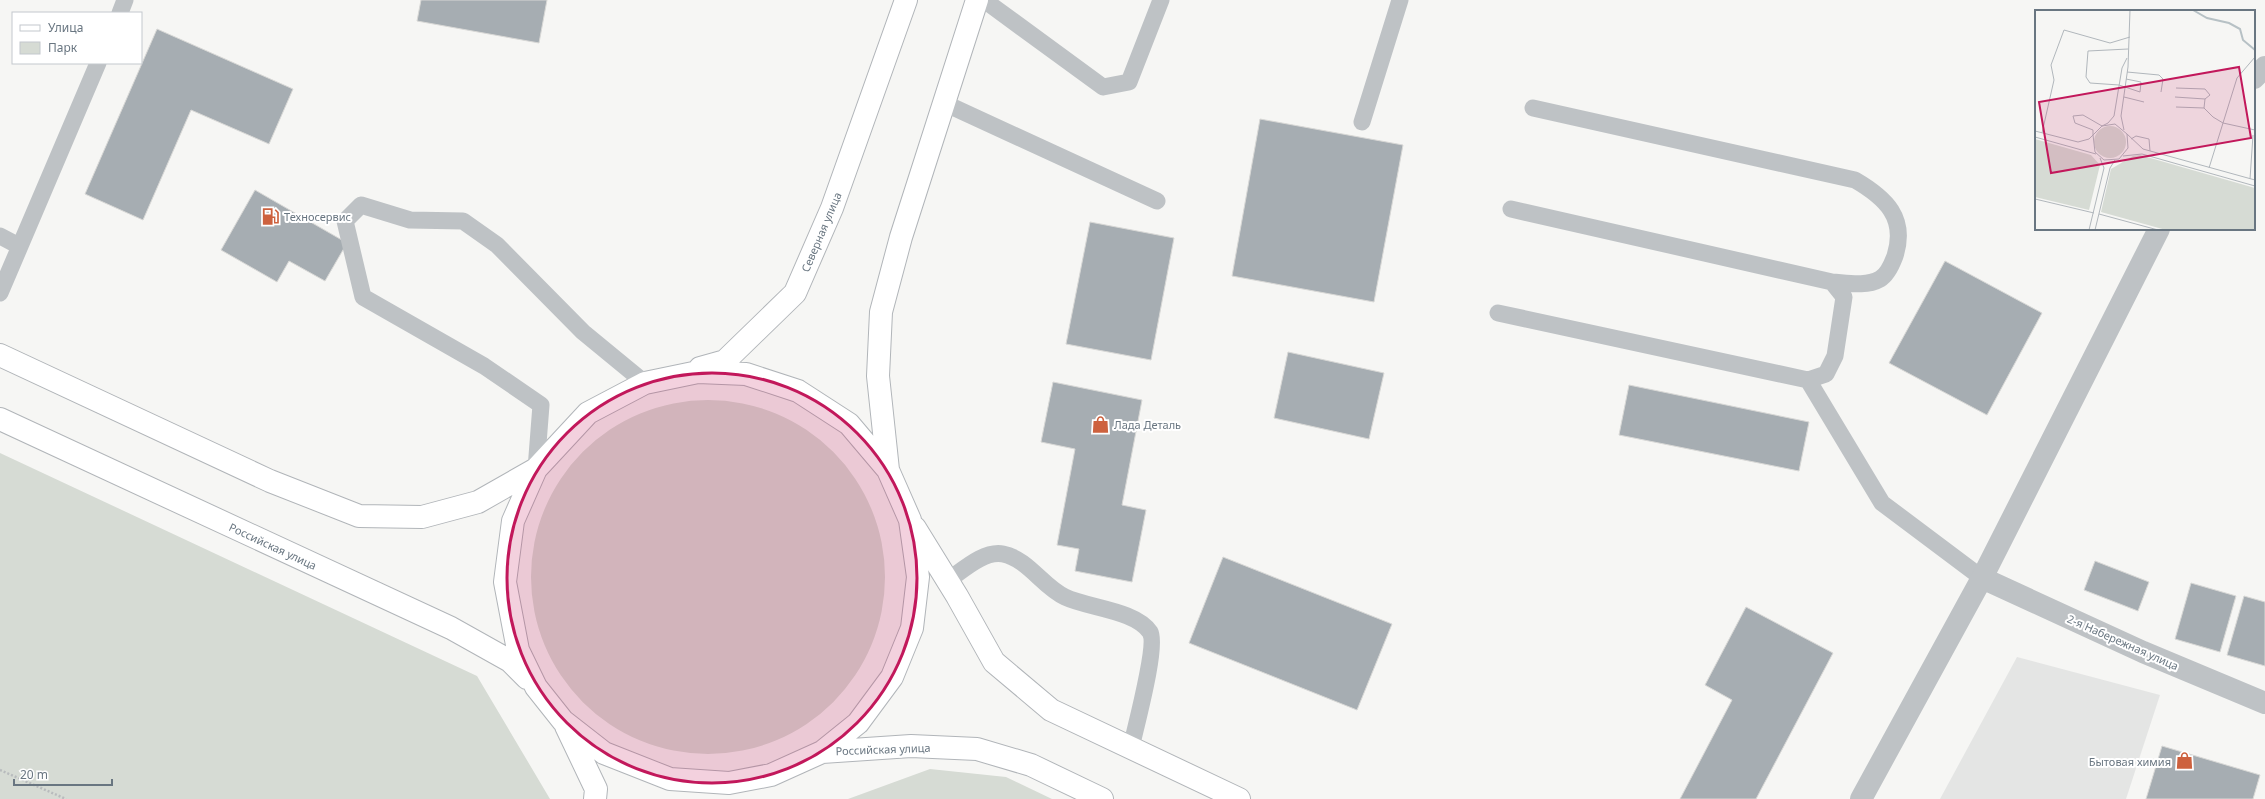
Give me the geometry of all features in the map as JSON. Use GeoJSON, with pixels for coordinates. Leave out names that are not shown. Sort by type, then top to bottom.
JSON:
{"type":"FeatureCollection","features":[{"type":"Feature","properties":{"kind":"main road","name":"Северная улица"},"geometry":{"type":"LineString","coordinates":[[645,383],[725,361],[795,293],[832,208],[906,0]]}},
{"type":"Feature","properties":{"kind":"main road"},"geometry":{"type":"LineString","coordinates":[[888,470],[878,376],[881,312],[901,237],[977,0]]}},
{"type":"Feature","properties":{"kind":"main road"},"geometry":{"type":"LineString","coordinates":[[0,355],[270,481],[359,516],[422,517],[478,502],[536,469],[588,413],[645,383],[698,372],[746,374],[798,391],[849,424],[888,470],[910,520],[994,662],[1051,710],[1239,799]]}},
{"type":"Feature","properties":{"kind":"main road","name":"Российская улица"},"geometry":{"type":"LineString","coordinates":[[0,419],[451,628],[510,661],[536,687]]}},
{"type":"Feature","properties":{"kind":"main road"},"geometry":{"type":"LineString","coordinates":[[536,469],[513,521],[505,582],[518,650],[536,687],[563,721],[596,789],[595,799]]}},
{"type":"Feature","properties":{"kind":"main road"},"geometry":{"type":"LineString","coordinates":[[563,721],[604,753],[670,779],[729,783],[771,775],[822,752],[858,723],[892,677],[912,628],[918,577],[910,520]]}},
{"type":"Feature","properties":{"kind":"main road","name":"Российская улица"},"geometry":{"type":"LineString","coordinates":[[822,752],[911,746],[977,749],[1031,765],[1102,799]]}},
{"type":"Feature","properties":{"kind":"main road"},"geometry":{"type":"LineString","coordinates":[[714,799],[729,783]]}},
{"type":"Feature","properties":{"kind":"street"},"geometry":{"type":"LineString","coordinates":[[2255,77],[2265,67]]}},
{"type":"Feature","properties":{"kind":"street"},"geometry":{"type":"LineString","coordinates":[[1861,799],[1982,578],[2158,230]]}},
{"type":"Feature","properties":{"kind":"street","name":"2-я Набережная улица"},"geometry":{"type":"LineString","coordinates":[[1982,578],[2143,652],[2265,702]]}},
{"type":"Feature","properties":{"kind":"lane"},"geometry":{"type":"LineString","coordinates":[[120,12],[125,0]]}},
{"type":"Feature","properties":{"kind":"lane"},"geometry":{"type":"LineString","coordinates":[[984,0],[1103,87],[1129,82],[1162,0]]}},
{"type":"Feature","properties":{"kind":"lane"},"geometry":{"type":"LineString","coordinates":[[1362,122],[1400,0]]}},
{"type":"Feature","properties":{"kind":"lane"},"geometry":{"type":"LineString","coordinates":[[0,293],[98,64]]}},
{"type":"Feature","properties":{"kind":"lane"},"geometry":{"type":"LineString","coordinates":[[944,103],[1157,202]]}},
{"type":"Feature","properties":{"kind":"lane"},"geometry":{"type":"LineString","coordinates":[[1511,209],[1832,282],[1867,284],[1881,279],[1892,266],[1895,255],[1898,228],[1895,216],[1887,203],[1875,192],[1856,180],[1533,108]]}},
{"type":"Feature","properties":{"kind":"lane"},"geometry":{"type":"LineString","coordinates":[[536,469],[540,405],[484,366],[362,297],[345,221],[361,205],[410,220],[463,221],[497,245],[583,332],[645,383]]}},
{"type":"Feature","properties":{"kind":"lane"},"geometry":{"type":"LineString","coordinates":[[0,236],[19,246]]}},
{"type":"Feature","properties":{"kind":"lane"},"geometry":{"type":"LineString","coordinates":[[1498,313],[1808,380],[1826,374],[1835,356],[1844,297],[1832,282]]}},
{"type":"Feature","properties":{"kind":"lane"},"geometry":{"type":"LineString","coordinates":[[1808,380],[1882,503],[1982,578]]}},
{"type":"Feature","properties":{"kind":"lane"},"geometry":{"type":"LineString","coordinates":[[947,581],[990,554],[1003,554],[1017,560],[1064,597],[1138,620],[1151,633],[1152,650],[1131,748]]}},
{"type":"Feature","properties":{"kind":"path"},"geometry":{"type":"LineString","coordinates":[[0,770],[66,799]]}},
{"type":"Feature","properties":{"kind":"highlighted area"},"geometry":{"type":"Polygon","coordinates":[[[698,372],[746,374],[798,391],[849,424],[888,470],[910,520],[918,577],[912,628],[892,677],[858,723],[822,752],[771,775],[729,783],[670,779],[604,753],[563,721],[536,687],[518,650],[505,582],[513,521],[536,469],[588,413],[645,383],[698,372]]]}},
{"type":"Feature","properties":{"kind":"shaded area"},"geometry":{"type":"Polygon","coordinates":[[[2017,657],[2160,695],[2126,799],[1940,799],[2017,657]]]}},
{"type":"Feature","properties":{"kind":"green space"},"geometry":{"type":"Polygon","coordinates":[[[708,400],[743,403],[776,414],[806,430],[833,452],[855,479],[871,509],[882,542],[885,577],[882,612],[871,645],[855,675],[833,702],[806,724],[776,740],[743,751],[708,754],[673,751],[640,740],[610,724],[583,702],[561,675],[545,645],[534,612],[531,577],[534,542],[545,509],[561,479],[583,452],[610,430],[640,414],[673,403],[708,400]]]}},
{"type":"Feature","properties":{"kind":"green space"},"geometry":{"type":"Polygon","coordinates":[[[0,453],[477,676],[550,799],[0,799],[0,453]]]}},
{"type":"Feature","properties":{"kind":"green space"},"geometry":{"type":"Polygon","coordinates":[[[930,769],[1006,777],[1052,799],[848,799],[930,769]]]}},
{"type":"Feature","properties":{"kind":"building"},"geometry":{"type":"Polygon","coordinates":[[[421,0],[547,0],[539,43],[417,21],[421,0]]]}},
{"type":"Feature","properties":{"kind":"building"},"geometry":{"type":"Polygon","coordinates":[[[157,29],[293,89],[269,144],[191,110],[143,220],[85,194],[157,29]]]}},
{"type":"Feature","properties":{"kind":"building"},"geometry":{"type":"Polygon","coordinates":[[[1260,119],[1403,145],[1374,302],[1232,276],[1260,119]]]}},
{"type":"Feature","properties":{"kind":"building","name":"Техносервис"},"geometry":{"type":"Polygon","coordinates":[[[255,190],[347,243],[325,281],[289,261],[277,282],[221,250],[255,190]]]}},
{"type":"Feature","properties":{"kind":"building"},"geometry":{"type":"Polygon","coordinates":[[[1090,222],[1174,238],[1151,360],[1066,344],[1090,222]]]}},
{"type":"Feature","properties":{"kind":"building"},"geometry":{"type":"Polygon","coordinates":[[[1945,261],[2042,313],[1987,415],[1889,363],[1945,261]]]}},
{"type":"Feature","properties":{"kind":"building"},"geometry":{"type":"Polygon","coordinates":[[[1288,352],[1384,373],[1369,439],[1274,418],[1288,352]]]}},
{"type":"Feature","properties":{"kind":"building"},"geometry":{"type":"Polygon","coordinates":[[[1053,382],[1142,400],[1122,505],[1146,510],[1132,582],[1075,571],[1079,549],[1057,545],[1075,449],[1041,442],[1053,382]]]}},
{"type":"Feature","properties":{"kind":"building"},"geometry":{"type":"Polygon","coordinates":[[[1629,385],[1809,422],[1799,471],[1619,435],[1629,385]]]}},
{"type":"Feature","properties":{"kind":"building"},"geometry":{"type":"Polygon","coordinates":[[[1223,557],[1392,624],[1357,710],[1189,643],[1223,557]]]}},
{"type":"Feature","properties":{"kind":"building"},"geometry":{"type":"Polygon","coordinates":[[[2095,561],[2149,582],[2138,611],[2084,590],[2095,561]]]}},
{"type":"Feature","properties":{"kind":"building"},"geometry":{"type":"Polygon","coordinates":[[[2191,583],[2236,596],[2220,652],[2175,639],[2191,583]]]}},
{"type":"Feature","properties":{"kind":"building"},"geometry":{"type":"Polygon","coordinates":[[[2244,596],[2265,602],[2265,666],[2227,655],[2244,596]]]}},
{"type":"Feature","properties":{"kind":"building"},"geometry":{"type":"Polygon","coordinates":[[[1746,607],[1833,653],[1756,799],[1680,799],[1732,700],[1705,685],[1746,607]]]}},
{"type":"Feature","properties":{"kind":"building","name":"Бытовая химия"},"geometry":{"type":"Polygon","coordinates":[[[2162,746],[2260,775],[2253,799],[2146,799],[2162,746]]]}},
{"type":"Feature","properties":{"kind":"place","name":"Техносервис"},"geometry":{"type":"Point","coordinates":[271,216]}},
{"type":"Feature","properties":{"kind":"place","name":"Лада Деталь"},"geometry":{"type":"Point","coordinates":[1101,424]}},
{"type":"Feature","properties":{"kind":"place","name":"Бытовая химия"},"geometry":{"type":"Point","coordinates":[2184,761]}}]}
